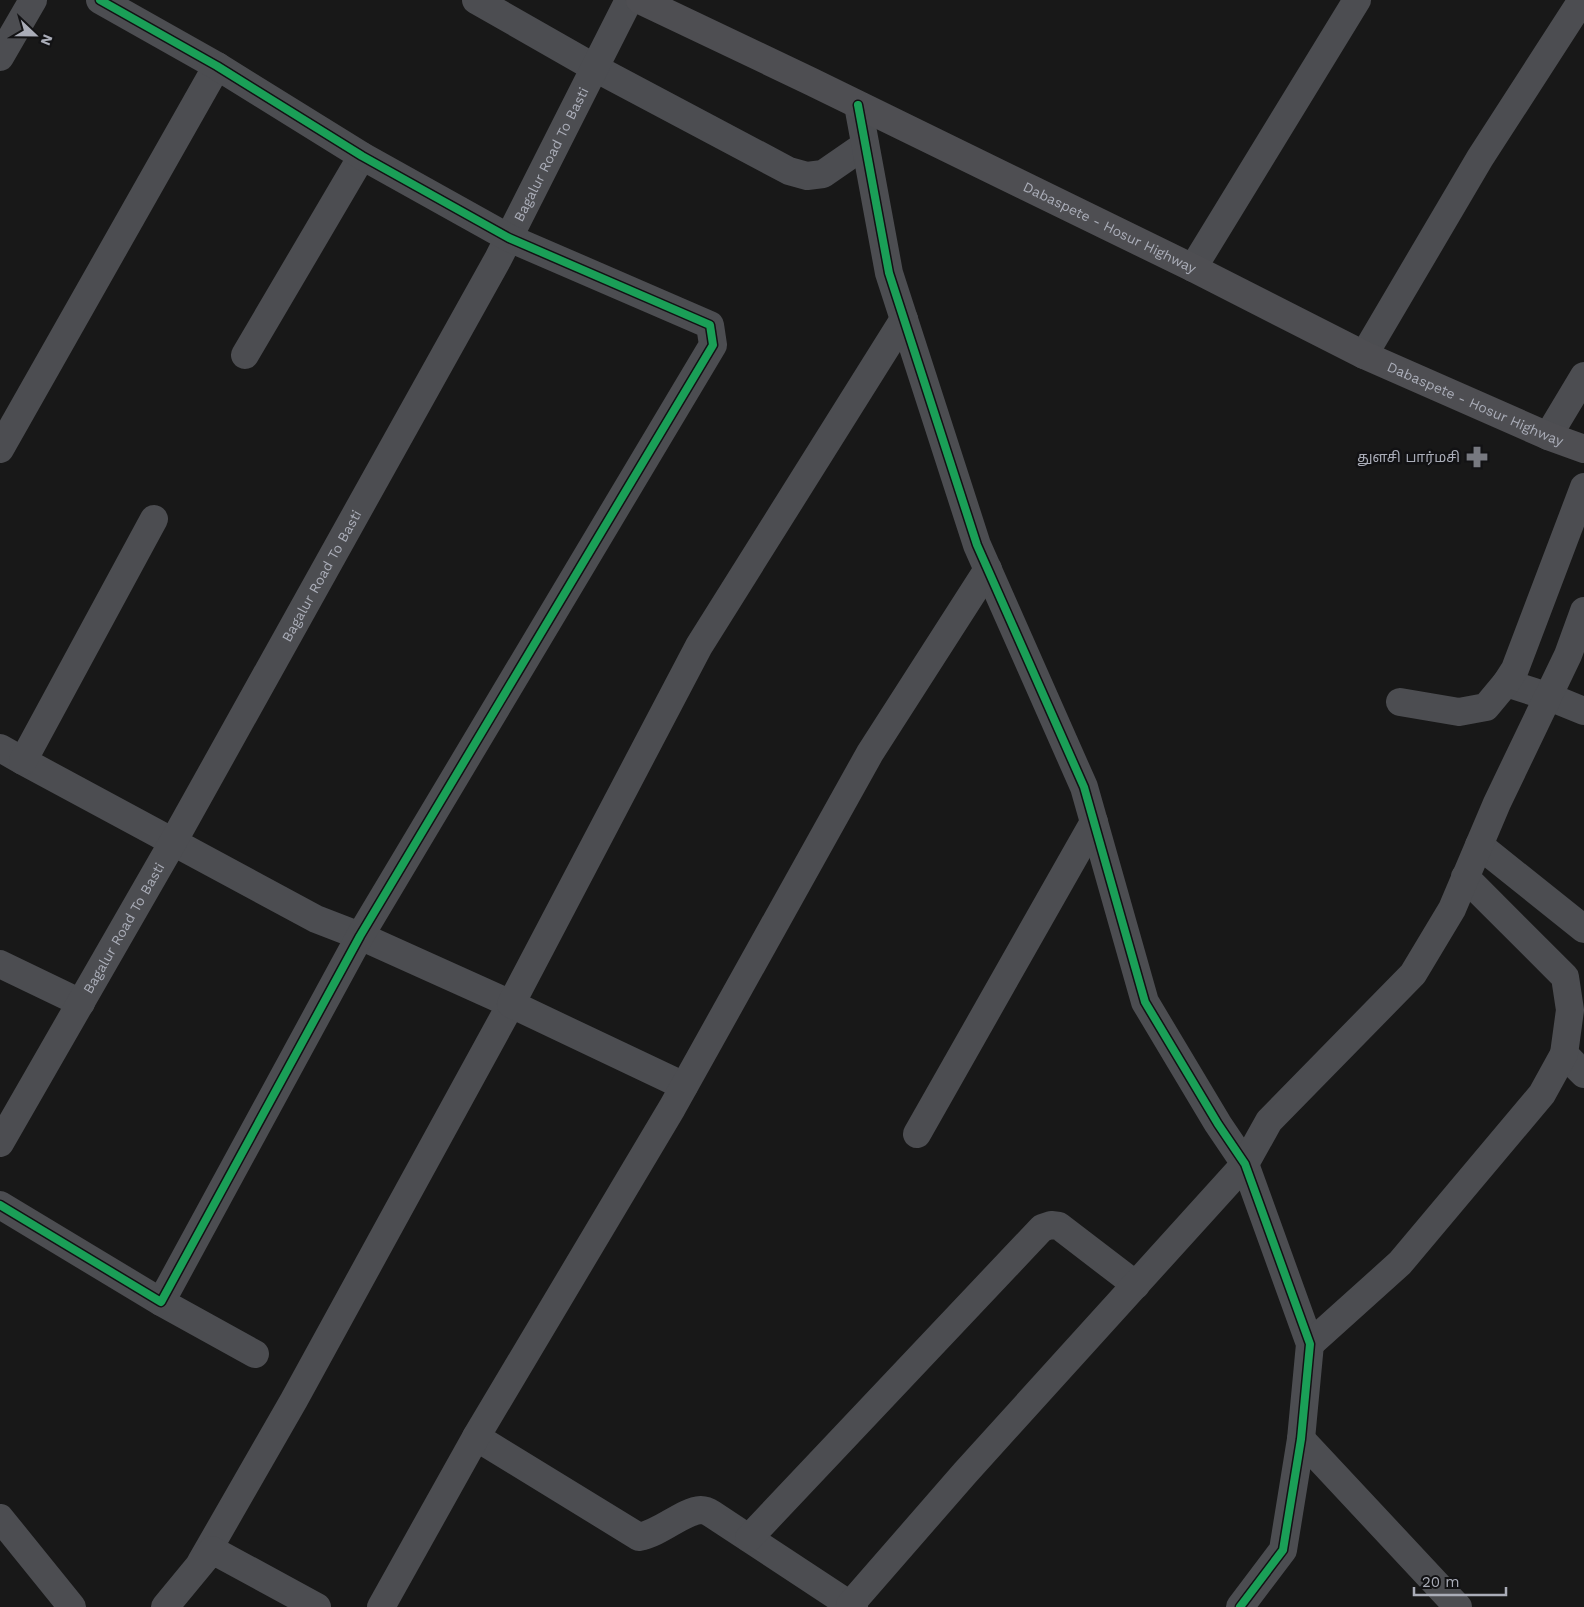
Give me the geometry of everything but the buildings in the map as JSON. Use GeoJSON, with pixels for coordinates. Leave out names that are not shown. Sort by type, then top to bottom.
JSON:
{"type":"FeatureCollection","features":[{"type":"Feature","properties":{"kind":"highway","name":"Dabaspete - Hosur Highway"},"geometry":{"type":"LineString","coordinates":[[640,0],[1193,268],[1364,355],[1548,436],[1584,449]]}},
{"type":"Feature","properties":{"kind":"street"},"geometry":{"type":"LineString","coordinates":[[0,57],[33,0]]}},
{"type":"Feature","properties":{"kind":"street"},"geometry":{"type":"LineString","coordinates":[[100,0],[217,66],[362,156],[509,238],[710,325],[713,345],[360,936],[161,1302]]}},
{"type":"Feature","properties":{"kind":"street"},"geometry":{"type":"LineString","coordinates":[[476,0],[595,68],[789,171],[807,176],[823,174],[865,145]]}},
{"type":"Feature","properties":{"kind":"street","name":"Bagalur Road To Basti"},"geometry":{"type":"LineString","coordinates":[[0,1143],[173,842],[509,238],[629,0]]}},
{"type":"Feature","properties":{"kind":"street"},"geometry":{"type":"LineString","coordinates":[[1193,268],[1357,0]]}},
{"type":"Feature","properties":{"kind":"street"},"geometry":{"type":"LineString","coordinates":[[1364,355],[1480,158],[1582,0]]}},
{"type":"Feature","properties":{"kind":"street"},"geometry":{"type":"LineString","coordinates":[[0,450],[217,66]]}},
{"type":"Feature","properties":{"kind":"street"},"geometry":{"type":"LineString","coordinates":[[858,105],[889,273],[977,545],[1084,786],[1145,1002],[1218,1124],[1246,1164],[1310,1344],[1301,1439],[1283,1550],[1240,1607]]}},
{"type":"Feature","properties":{"kind":"street"},"geometry":{"type":"LineString","coordinates":[[245,355],[362,156]]}},
{"type":"Feature","properties":{"kind":"street"},"geometry":{"type":"LineString","coordinates":[[201,1562],[294,1400],[511,1004],[699,646],[904,318]]}},
{"type":"Feature","properties":{"kind":"street"},"geometry":{"type":"LineString","coordinates":[[1548,436],[1584,376]]}},
{"type":"Feature","properties":{"kind":"street"},"geometry":{"type":"LineString","coordinates":[[1400,702],[1458,712],[1486,707],[1515,669],[1584,487]]}},
{"type":"Feature","properties":{"kind":"street"},"geometry":{"type":"LineString","coordinates":[[23,761],[154,519]]}},
{"type":"Feature","properties":{"kind":"street"},"geometry":{"type":"LineString","coordinates":[[380,1607],[476,1437],[684,1086],[870,754],[988,569]]}},
{"type":"Feature","properties":{"kind":"street"},"geometry":{"type":"LineString","coordinates":[[476,1437],[639,1537],[650,1535],[690,1513],[702,1510],[712,1514],[852,1606],[966,1473],[1246,1164],[1268,1121],[1413,974],[1452,909],[1547,696],[1568,655],[1584,611]]}},
{"type":"Feature","properties":{"kind":"street"},"geometry":{"type":"LineString","coordinates":[[1506,683],[1547,696],[1584,711]]}},
{"type":"Feature","properties":{"kind":"street"},"geometry":{"type":"LineString","coordinates":[[0,748],[316,919],[360,936],[511,1004],[684,1086]]}},
{"type":"Feature","properties":{"kind":"street"},"geometry":{"type":"LineString","coordinates":[[918,1134],[1094,822]]}},
{"type":"Feature","properties":{"kind":"street"},"geometry":{"type":"LineString","coordinates":[[1479,845],[1584,929]]}},
{"type":"Feature","properties":{"kind":"street"},"geometry":{"type":"LineString","coordinates":[[1310,1344],[1400,1263],[1542,1094],[1564,1054],[1570,1010],[1565,977],[1465,877]]}},
{"type":"Feature","properties":{"kind":"street"},"geometry":{"type":"LineString","coordinates":[[0,964],[80,1003]]}},
{"type":"Feature","properties":{"kind":"street"},"geometry":{"type":"LineString","coordinates":[[1564,1054],[1584,1074]]}},
{"type":"Feature","properties":{"kind":"street"},"geometry":{"type":"LineString","coordinates":[[0,1205],[161,1302],[254,1354]]}},
{"type":"Feature","properties":{"kind":"street"},"geometry":{"type":"LineString","coordinates":[[749,1538],[1042,1228],[1051,1225],[1059,1226],[1136,1285]]}},
{"type":"Feature","properties":{"kind":"street"},"geometry":{"type":"LineString","coordinates":[[1301,1439],[1458,1607]]}},
{"type":"Feature","properties":{"kind":"street"},"geometry":{"type":"LineString","coordinates":[[0,1518],[72,1607]]}},
{"type":"Feature","properties":{"kind":"street"},"geometry":{"type":"LineString","coordinates":[[165,1607],[212,1550],[317,1607]]}},
{"type":"Feature","properties":{"kind":"cycle path"},"geometry":{"type":"LineString","coordinates":[[0,1205],[161,1302],[360,936],[713,345],[710,325],[509,238],[362,156],[217,66],[100,0]]}},
{"type":"Feature","properties":{"kind":"cycle path"},"geometry":{"type":"LineString","coordinates":[[858,105],[889,273],[977,545],[1084,787],[1145,1002],[1218,1124],[1245,1164],[1310,1344],[1301,1439],[1283,1550],[1240,1607]]}},
{"type":"Feature","properties":{"kind":"place","name":"துளசி பார்மசி"},"geometry":{"type":"Point","coordinates":[1477,457]}}]}
